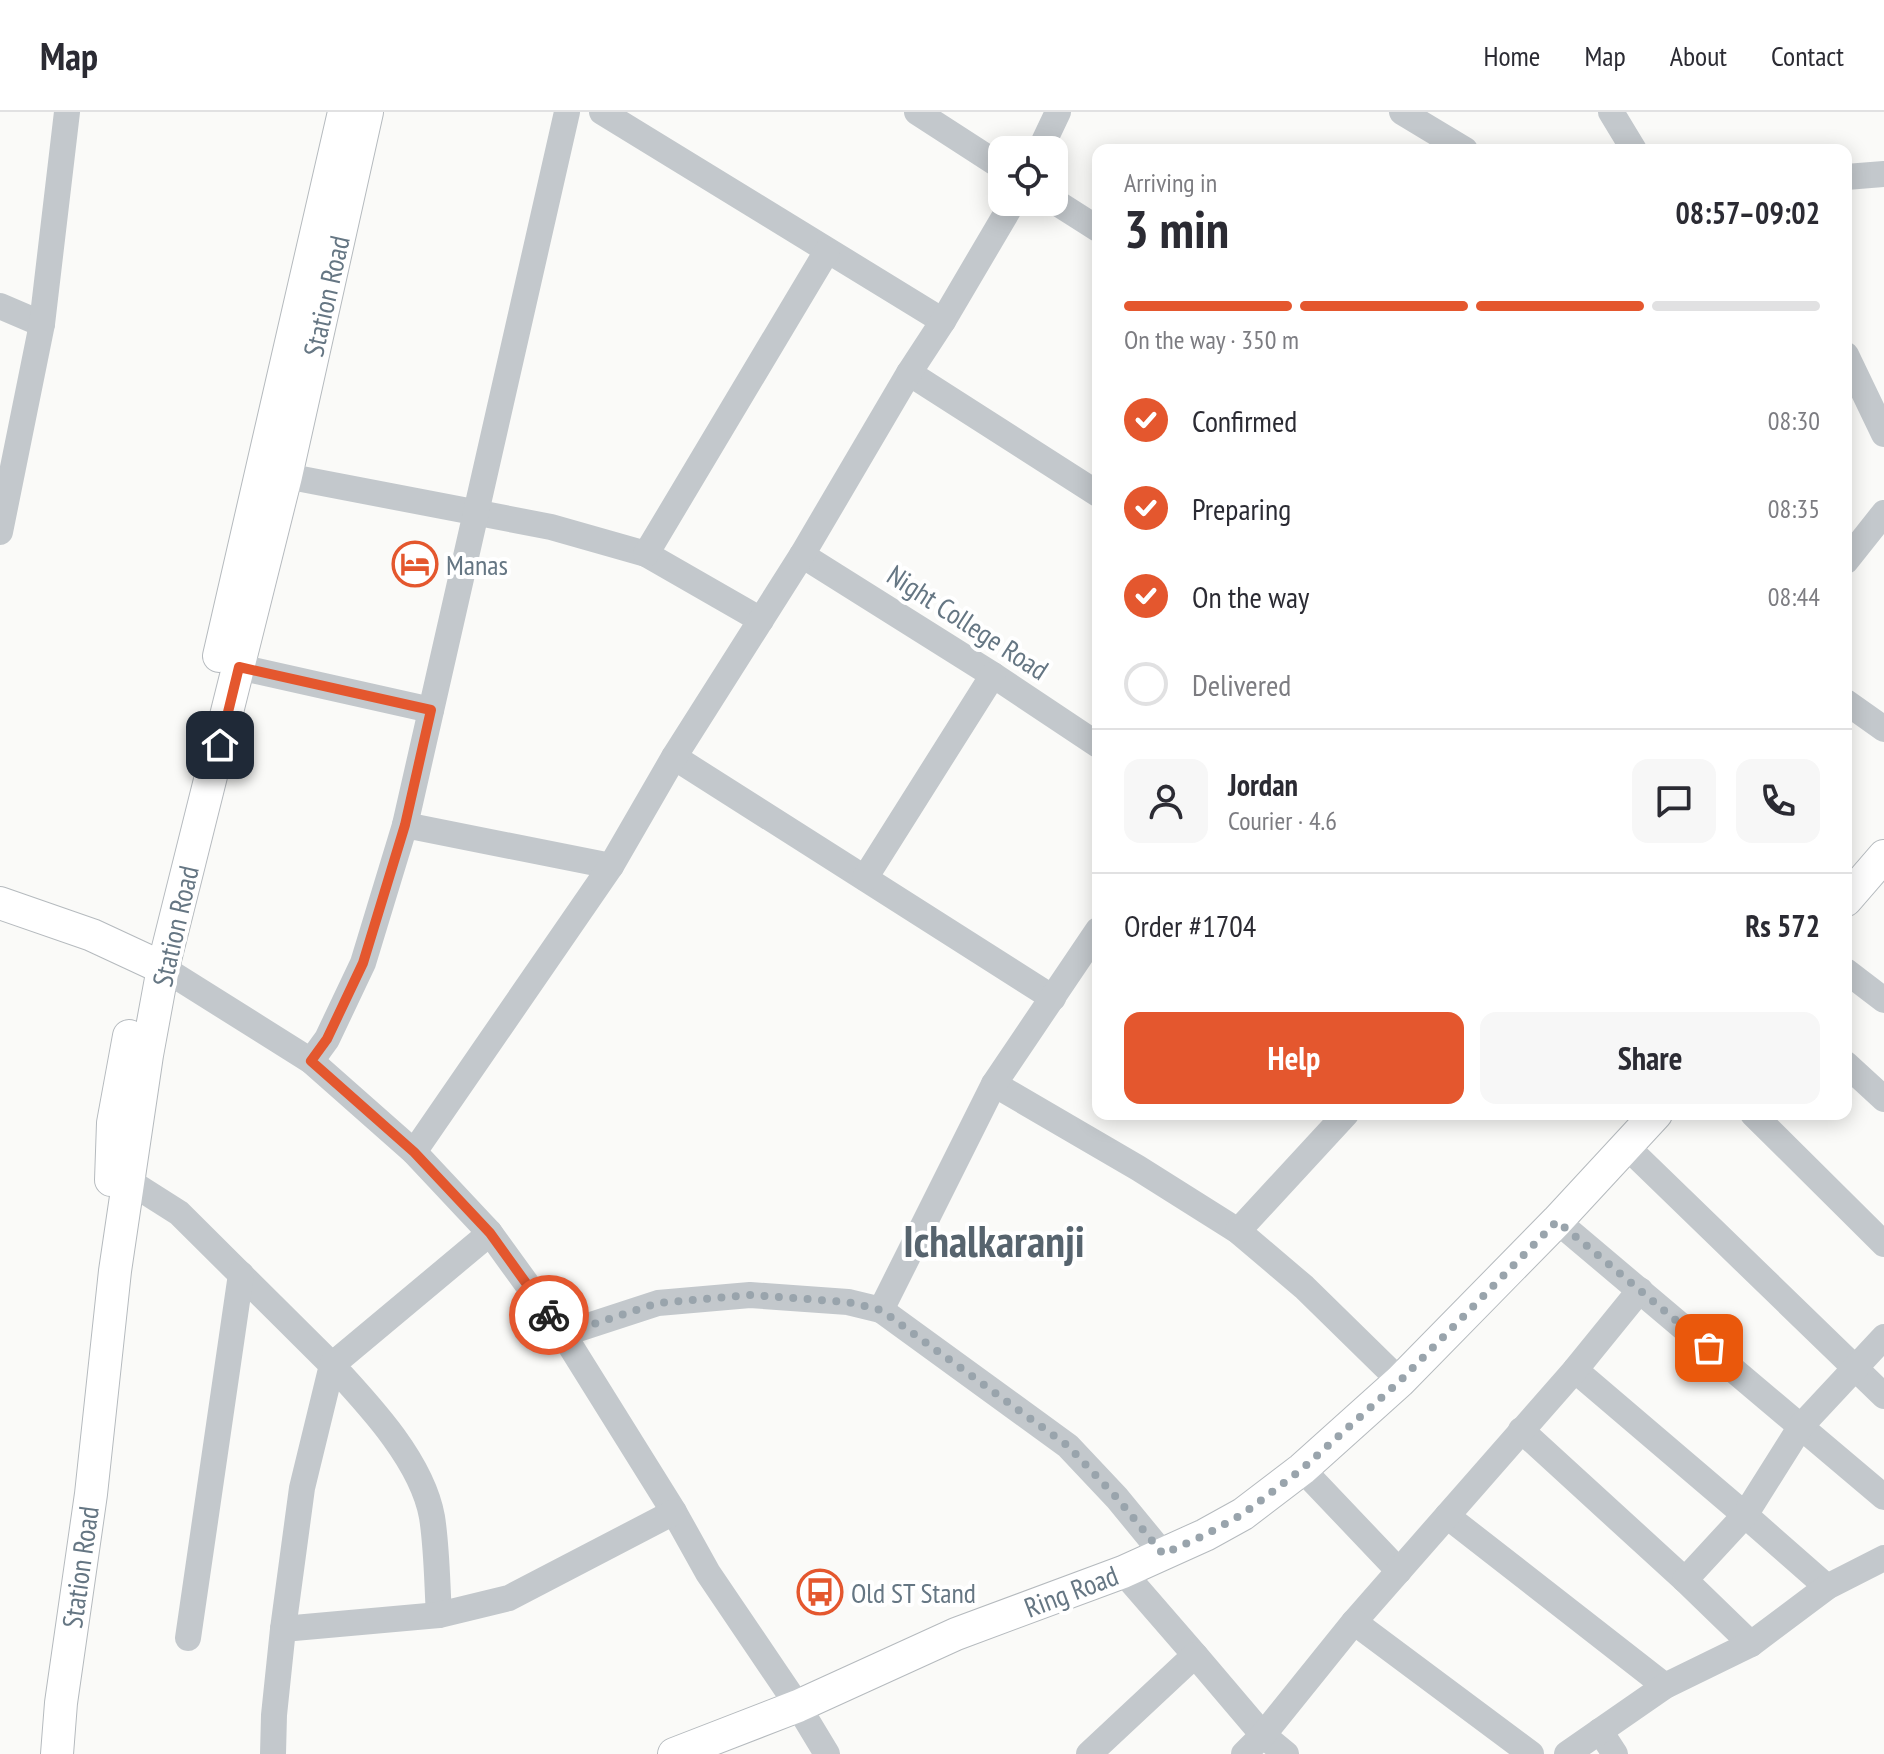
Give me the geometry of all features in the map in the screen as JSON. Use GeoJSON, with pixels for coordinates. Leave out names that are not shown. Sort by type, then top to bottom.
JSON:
{"type":"FeatureCollection","features":[{"type":"Feature","properties":{"kind":"main road","name":"Station Road"},"geometry":{"type":"LineString","coordinates":[[36,1754],[41,1700],[121,1176],[147,1055],[154,963],[217,662],[344,112]]}},
{"type":"Feature","properties":{"kind":"main road","name":"Station Road"},"geometry":{"type":"LineString","coordinates":[[154,963],[239,667],[286,476],[367,112]]}},
{"type":"Feature","properties":{"kind":"main road"},"geometry":{"type":"LineString","coordinates":[[1852,893],[1884,856]]}},
{"type":"Feature","properties":{"kind":"main road"},"geometry":{"type":"LineString","coordinates":[[0,903],[92,935],[154,963]]}},
{"type":"Feature","properties":{"kind":"main road","name":"Ring Road"},"geometry":{"type":"LineString","coordinates":[[674,1754],[798,1706],[956,1634],[1123,1572],[1243,1514],[1302,1469],[1400,1381],[1557,1221],[1650,1120]]}},
{"type":"Feature","properties":{"kind":"main road","name":"Station Road"},"geometry":{"type":"LineString","coordinates":[[57,1754],[61,1703],[91,1494],[115,1271],[121,1176]]}},
{"type":"Feature","properties":{"kind":"street"},"geometry":{"type":"LineString","coordinates":[[0,532],[42,324],[67,112]]}},
{"type":"Feature","properties":{"kind":"street"},"geometry":{"type":"LineString","coordinates":[[311,1061],[327,1039],[363,963],[405,825],[567,112]]}},
{"type":"Feature","properties":{"kind":"street"},"geometry":{"type":"LineString","coordinates":[[602,112],[943,321]]}},
{"type":"Feature","properties":{"kind":"street"},"geometry":{"type":"LineString","coordinates":[[917,112],[988,158]]}},
{"type":"Feature","properties":{"kind":"street"},"geometry":{"type":"LineString","coordinates":[[1047,136],[1058,112]]}},
{"type":"Feature","properties":{"kind":"street"},"geometry":{"type":"LineString","coordinates":[[1402,112],[1455,144]]}},
{"type":"Feature","properties":{"kind":"street"},"geometry":{"type":"LineString","coordinates":[[1611,112],[1630,144]]}},
{"type":"Feature","properties":{"kind":"street"},"geometry":{"type":"LineString","coordinates":[[1852,177],[1884,174]]}},
{"type":"Feature","properties":{"kind":"street"},"geometry":{"type":"LineString","coordinates":[[1068,210],[1092,225]]}},
{"type":"Feature","properties":{"kind":"street"},"geometry":{"type":"LineString","coordinates":[[414,1152],[611,866],[674,757],[802,555],[1005,216]]}},
{"type":"Feature","properties":{"kind":"street"},"geometry":{"type":"LineString","coordinates":[[646,554],[827,251]]}},
{"type":"Feature","properties":{"kind":"street"},"geometry":{"type":"LineString","coordinates":[[0,306],[42,324]]}},
{"type":"Feature","properties":{"kind":"street"},"geometry":{"type":"LineString","coordinates":[[1852,367],[1884,434]]}},
{"type":"Feature","properties":{"kind":"street"},"geometry":{"type":"LineString","coordinates":[[909,373],[1092,490]]}},
{"type":"Feature","properties":{"kind":"street"},"geometry":{"type":"LineString","coordinates":[[286,476],[551,527],[646,554],[761,620]]}},
{"type":"Feature","properties":{"kind":"street"},"geometry":{"type":"LineString","coordinates":[[1852,553],[1884,513]]}},
{"type":"Feature","properties":{"kind":"street","name":"Night College Road"},"geometry":{"type":"LineString","coordinates":[[802,555],[1092,741]]}},
{"type":"Feature","properties":{"kind":"street"},"geometry":{"type":"LineString","coordinates":[[239,667],[431,710]]}},
{"type":"Feature","properties":{"kind":"street"},"geometry":{"type":"LineString","coordinates":[[865,878],[993,675]]}},
{"type":"Feature","properties":{"kind":"street"},"geometry":{"type":"LineString","coordinates":[[1852,706],[1884,729]]}},
{"type":"Feature","properties":{"kind":"street"},"geometry":{"type":"LineString","coordinates":[[674,757],[1053,998]]}},
{"type":"Feature","properties":{"kind":"street"},"geometry":{"type":"LineString","coordinates":[[405,825],[611,866]]}},
{"type":"Feature","properties":{"kind":"street"},"geometry":{"type":"LineString","coordinates":[[881,1310],[994,1084],[1092,939]]}},
{"type":"Feature","properties":{"kind":"street"},"geometry":{"type":"LineString","coordinates":[[154,963],[311,1061],[414,1152],[490,1233],[563,1334],[674,1512],[708,1573],[827,1754]]}},
{"type":"Feature","properties":{"kind":"street"},"geometry":{"type":"LineString","coordinates":[[1852,976],[1884,1000]]}},
{"type":"Feature","properties":{"kind":"street"},"geometry":{"type":"LineString","coordinates":[[1852,1070],[1884,1099]]}},
{"type":"Feature","properties":{"kind":"street"},"geometry":{"type":"LineString","coordinates":[[994,1084],[1238,1231],[1304,1287],[1400,1381]]}},
{"type":"Feature","properties":{"kind":"street"},"geometry":{"type":"LineString","coordinates":[[1238,1231],[1340,1120]]}},
{"type":"Feature","properties":{"kind":"street"},"geometry":{"type":"LineString","coordinates":[[1759,1120],[1884,1244]]}},
{"type":"Feature","properties":{"kind":"street"},"geometry":{"type":"LineString","coordinates":[[1626,1146],[1884,1396]]}},
{"type":"Feature","properties":{"kind":"street"},"geometry":{"type":"LineString","coordinates":[[121,1176],[179,1213],[332,1365],[396,1439],[419,1479],[431,1514],[439,1615]]}},
{"type":"Feature","properties":{"kind":"street"},"geometry":{"type":"LineString","coordinates":[[1557,1221],[1884,1497]]}},
{"type":"Feature","properties":{"kind":"street"},"geometry":{"type":"LineString","coordinates":[[273,1754],[283,1629],[302,1488],[332,1365],[490,1233]]}},
{"type":"Feature","properties":{"kind":"street"},"geometry":{"type":"LineString","coordinates":[[188,1638],[241,1274]]}},
{"type":"Feature","properties":{"kind":"street"},"geometry":{"type":"LineString","coordinates":[[1244,1754],[1263,1735],[1354,1622],[1575,1370],[1640,1290]]}},
{"type":"Feature","properties":{"kind":"street"},"geometry":{"type":"LineString","coordinates":[[563,1334],[658,1303],[750,1295],[848,1302],[881,1310],[1068,1446],[1117,1498],[1163,1554]]}},
{"type":"Feature","properties":{"kind":"street"},"geometry":{"type":"LineString","coordinates":[[1685,1580],[1745,1515],[1801,1426],[1884,1337]]}},
{"type":"Feature","properties":{"kind":"street"},"geometry":{"type":"LineString","coordinates":[[1575,1370],[1827,1587]]}},
{"type":"Feature","properties":{"kind":"street"},"geometry":{"type":"LineString","coordinates":[[1521,1430],[1751,1644]]}},
{"type":"Feature","properties":{"kind":"street"},"geometry":{"type":"LineString","coordinates":[[1302,1469],[1399,1571]]}},
{"type":"Feature","properties":{"kind":"street"},"geometry":{"type":"LineString","coordinates":[[283,1629],[439,1615],[509,1598],[674,1512]]}},
{"type":"Feature","properties":{"kind":"street"},"geometry":{"type":"LineString","coordinates":[[1447,1516],[1665,1686]]}},
{"type":"Feature","properties":{"kind":"street"},"geometry":{"type":"LineString","coordinates":[[1567,1754],[1665,1686],[1751,1644],[1827,1587],[1884,1558]]}},
{"type":"Feature","properties":{"kind":"street"},"geometry":{"type":"LineString","coordinates":[[1123,1572],[1263,1735],[1286,1754]]}},
{"type":"Feature","properties":{"kind":"street"},"geometry":{"type":"LineString","coordinates":[[1354,1622],[1531,1754]]}},
{"type":"Feature","properties":{"kind":"street"},"geometry":{"type":"LineString","coordinates":[[1089,1754],[1195,1655]]}},
{"type":"Feature","properties":{"kind":"street"},"geometry":{"type":"LineString","coordinates":[[1600,1731],[1615,1754]]}},
{"type":"Feature","properties":{"kind":"way so far"},"geometry":{"type":"LineString","coordinates":[[549,1315],[563,1334],[658,1303],[750,1295],[848,1302],[881,1310],[1068,1446],[1117,1498],[1163,1554],[1243,1514],[1302,1469],[1400,1381],[1557,1221],[1709,1348]]}},
{"type":"Feature","properties":{"kind":"place","name":"Manas"},"geometry":{"type":"Point","coordinates":[415,564]}},
{"type":"Feature","properties":{"kind":"place","name":"Old ST Stand"},"geometry":{"type":"Point","coordinates":[820,1592]}},
{"type":"Feature","properties":{"kind":"district","name":"Ichalkaranji"},"geometry":{"type":"Point","coordinates":[994,1240]}},
{"type":"Feature","properties":{"kind":"route"},"geometry":{"type":"LineString","coordinates":[[220,745],[239,667],[431,710],[405,825],[363,963],[327,1039],[311,1061],[414,1152],[490,1233],[549,1315]]}}]}
